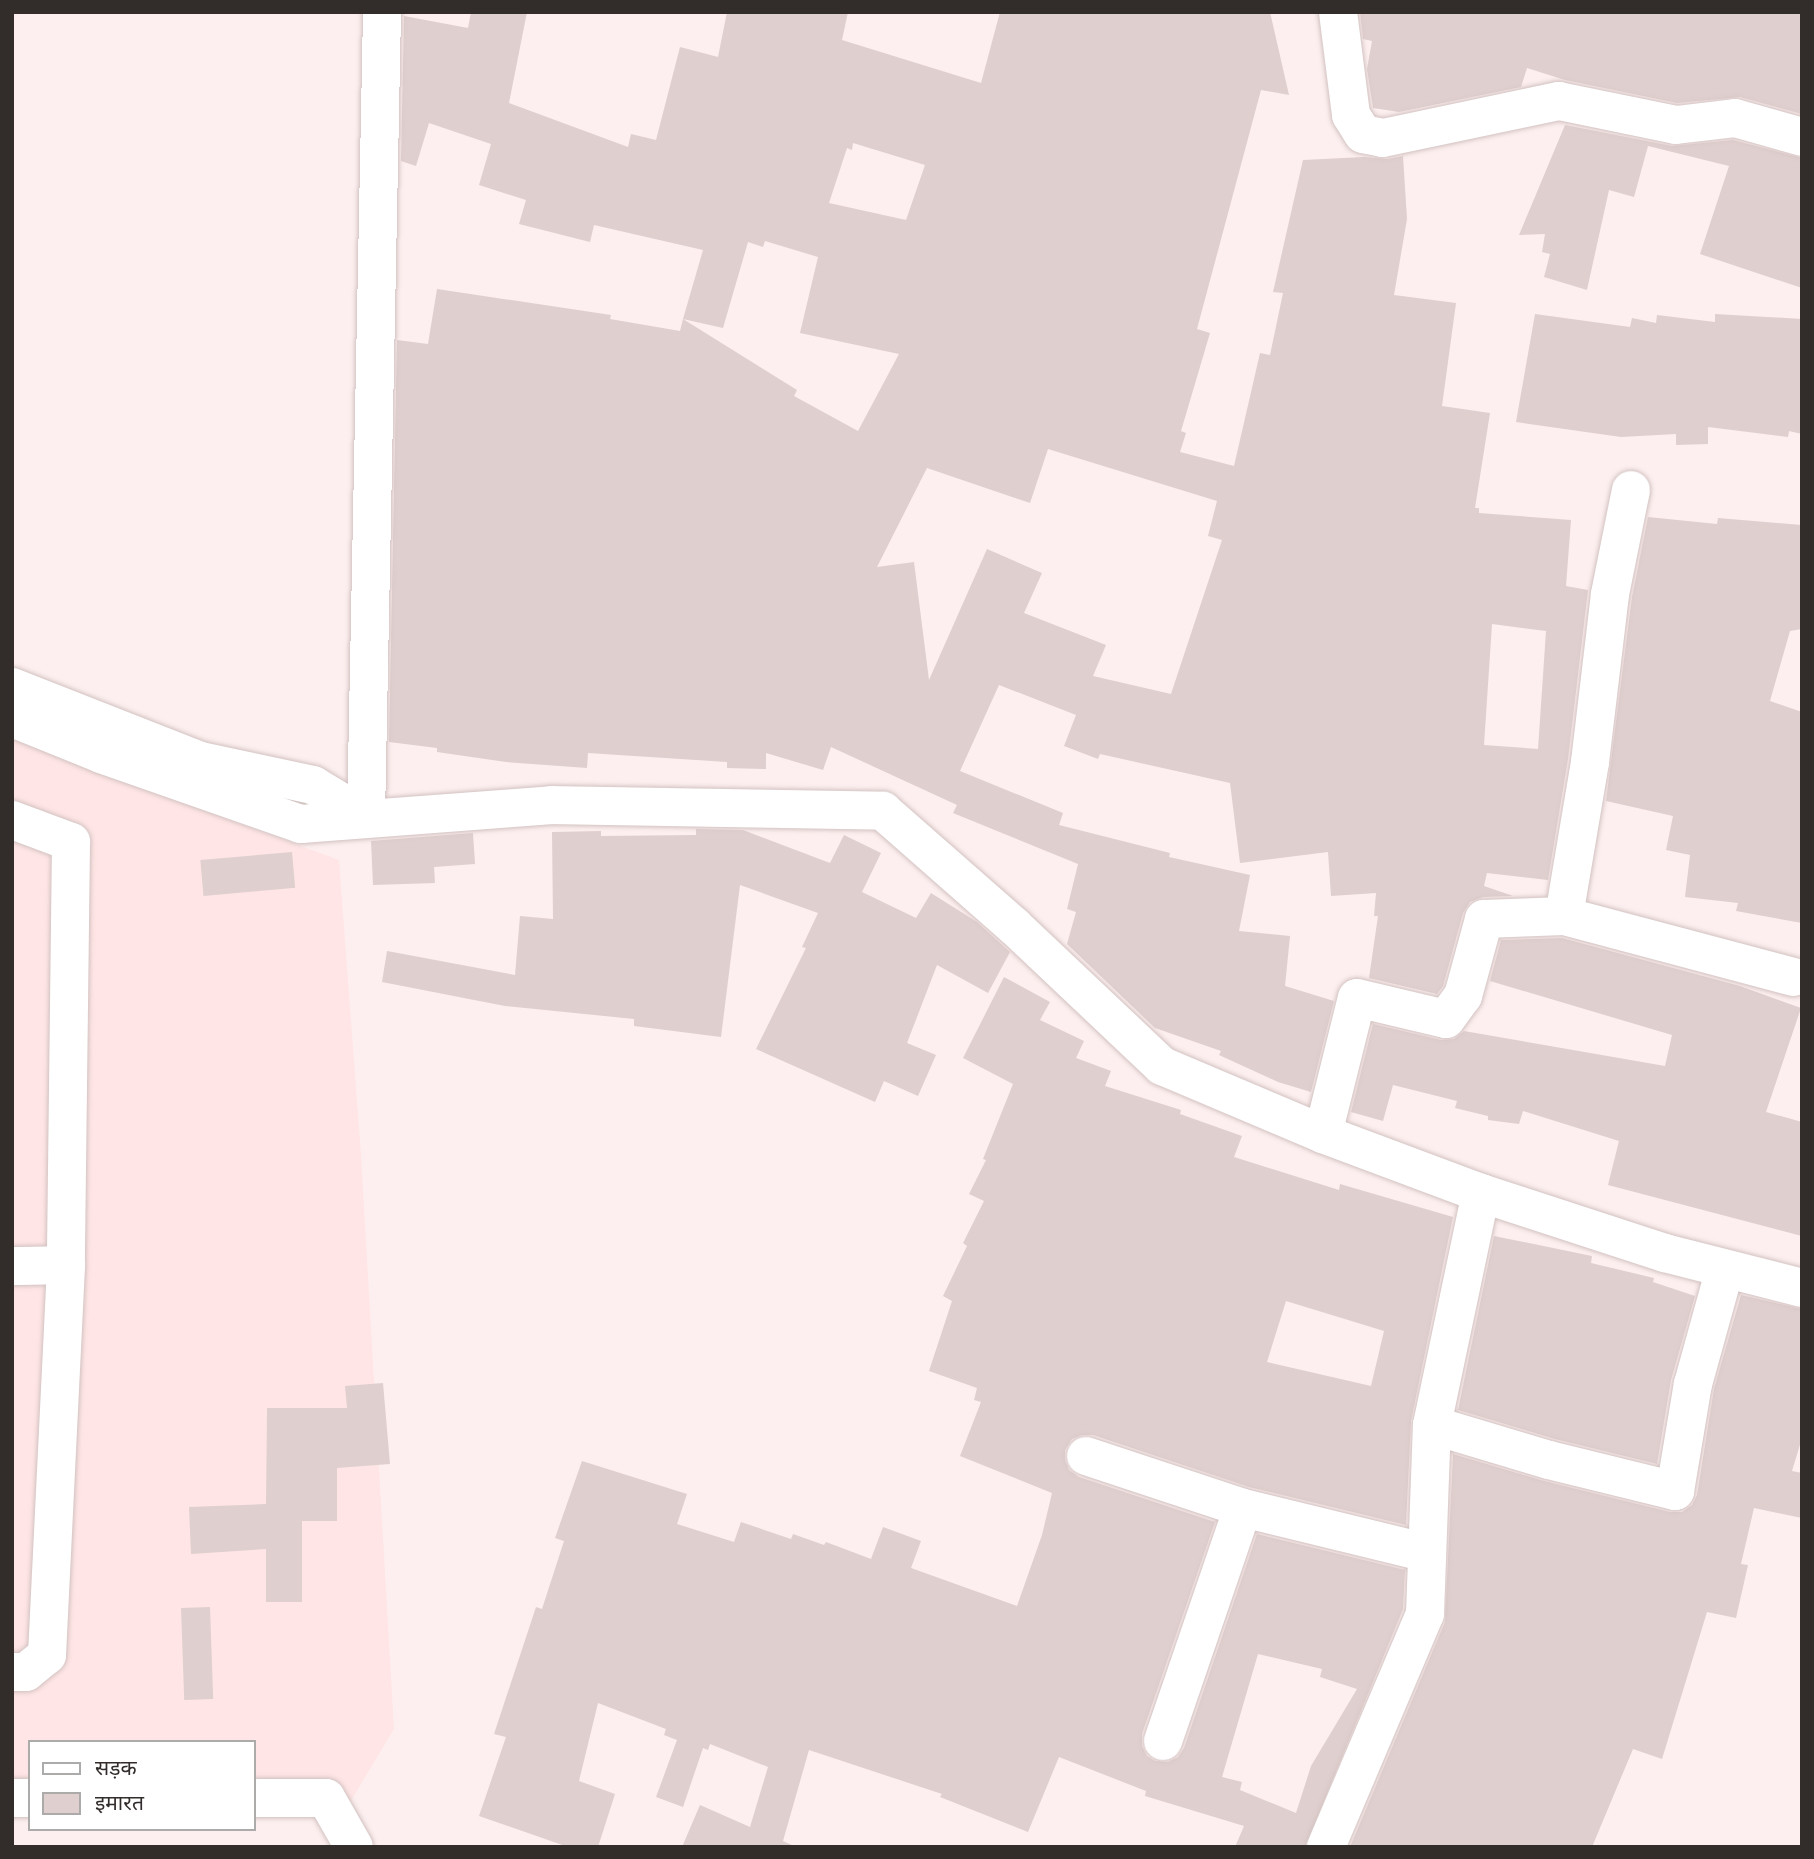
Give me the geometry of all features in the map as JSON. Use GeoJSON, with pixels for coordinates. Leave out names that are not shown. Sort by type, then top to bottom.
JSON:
{"type":"FeatureCollection","features":[{"type":"Feature","properties":{"kind":"street"},"geometry":{"type":"LineString","coordinates":[[366,817],[382,12]]}},
{"type":"Feature","properties":{"kind":"street"},"geometry":{"type":"LineString","coordinates":[[1338,12],[1351,115],[1363,134],[1383,138],[1559,101],[1676,125],[1735,118],[1802,137]]}},
{"type":"Feature","properties":{"kind":"street"},"geometry":{"type":"LineString","coordinates":[[1564,916],[1590,762],[1611,594],[1631,490]]}},
{"type":"Feature","properties":{"kind":"street"},"geometry":{"type":"LineString","coordinates":[[12,687],[201,761],[313,785],[366,817]]}},
{"type":"Feature","properties":{"kind":"street"},"geometry":{"type":"LineString","coordinates":[[12,718],[101,754],[301,824],[552,805],[883,811],[1014,926],[1162,1066],[1323,1134],[1481,1193],[1665,1253],[1802,1288]]}},
{"type":"Feature","properties":{"kind":"street"},"geometry":{"type":"LineString","coordinates":[[12,820],[71,842],[66,1265],[47,1655],[26,1672],[12,1672]]}},
{"type":"Feature","properties":{"kind":"street"},"geometry":{"type":"LineString","coordinates":[[1323,1134],[1357,998],[1446,1019],[1463,996],[1484,919],[1564,916],[1799,979]]}},
{"type":"Feature","properties":{"kind":"street"},"geometry":{"type":"LineString","coordinates":[[1326,1847],[1425,1614],[1433,1425],[1481,1193]]}},
{"type":"Feature","properties":{"kind":"street"},"geometry":{"type":"LineString","coordinates":[[12,1266],[66,1265]]}},
{"type":"Feature","properties":{"kind":"street"},"geometry":{"type":"LineString","coordinates":[[1433,1425],[1549,1460],[1675,1491],[1693,1384],[1725,1269]]}},
{"type":"Feature","properties":{"kind":"street"},"geometry":{"type":"LineString","coordinates":[[1086,1456],[1243,1508],[1427,1553]]}},
{"type":"Feature","properties":{"kind":"street"},"geometry":{"type":"LineString","coordinates":[[1163,1741],[1243,1508]]}},
{"type":"Feature","properties":{"kind":"street"},"geometry":{"type":"LineString","coordinates":[[256,1798],[326,1798],[354,1847]]}},
{"type":"Feature","properties":{"kind":"shaded area"},"geometry":{"type":"Polygon","coordinates":[[[12,736],[77,764],[339,860],[361,1154],[394,1729],[346,1809],[256,1809],[256,1740],[28,1740],[28,1807],[12,1807],[12,736]]]}},
{"type":"Feature","properties":{"kind":"building"},"geometry":{"type":"Polygon","coordinates":[[[471,12],[527,12],[509,103],[628,147],[631,134],[656,140],[680,47],[718,57],[727,12],[848,12],[842,40],[981,83],[1000,12],[1270,12],[1289,95],[1261,90],[1197,329],[1210,333],[1181,431],[1186,433],[1180,452],[1234,466],[1260,353],[1270,355],[1283,293],[1273,292],[1303,160],[1364,157],[1387,159],[1403,156],[1407,219],[1394,295],[1456,303],[1442,406],[1490,413],[1475,508],[1479,508],[1479,513],[1571,520],[1566,586],[1588,590],[1568,759],[1548,880],[1487,873],[1484,886],[1513,896],[1483,897],[1470,902],[1463,913],[1443,986],[1437,994],[1369,978],[1378,916],[1374,916],[1376,893],[1331,896],[1328,852],[1240,863],[1230,783],[1100,754],[1098,759],[1064,746],[1076,715],[999,685],[960,771],[1063,813],[1059,825],[1170,853],[1169,857],[1250,875],[1239,931],[1290,936],[1285,986],[1334,1001],[1311,1092],[1278,1082],[1219,1055],[1221,1051],[1155,1028],[1067,944],[1076,912],[1067,909],[1078,864],[953,813],[957,805],[831,747],[823,770],[766,753],[766,769],[727,768],[727,762],[588,753],[587,768],[506,762],[437,752],[437,748],[389,742],[397,340],[428,344],[437,289],[611,315],[610,319],[680,331],[683,319],[703,250],[594,225],[590,242],[519,224],[526,200],[479,185],[491,144],[429,123],[416,166],[401,161],[404,16],[468,28],[471,12]],[[853,143],[852,150],[847,148],[829,203],[906,220],[925,165],[853,143]],[[765,241],[763,247],[748,242],[723,328],[683,319],[797,390],[794,396],[858,431],[899,354],[800,333],[818,257],[765,241]],[[1048,449],[1030,503],[927,468],[877,567],[914,562],[929,680],[987,549],[1042,573],[1024,613],[1106,645],[1093,676],[1171,694],[1222,540],[1208,536],[1217,501],[1048,449]],[[1492,624],[1484,745],[1538,749],[1546,631],[1492,624]]]}},
{"type":"Feature","properties":{"kind":"building"},"geometry":{"type":"Polygon","coordinates":[[[1360,12],[1802,12],[1802,114],[1740,97],[1677,103],[1565,80],[1527,68],[1521,87],[1399,112],[1373,108],[1367,69],[1372,41],[1363,39],[1360,12]]]}},
{"type":"Feature","properties":{"kind":"building"},"geometry":{"type":"Polygon","coordinates":[[[1565,125],[1672,146],[1733,140],[1802,158],[1802,288],[1700,254],[1729,166],[1648,146],[1634,197],[1609,190],[1587,290],[1544,277],[1550,254],[1542,252],[1545,234],[1519,235],[1565,125]]]}},
{"type":"Feature","properties":{"kind":"building"},"geometry":{"type":"Polygon","coordinates":[[[1535,314],[1630,327],[1632,318],[1656,323],[1657,315],[1715,322],[1715,314],[1802,319],[1802,434],[1789,431],[1788,437],[1708,427],[1708,444],[1676,445],[1676,434],[1621,437],[1516,422],[1535,314]]]}},
{"type":"Feature","properties":{"kind":"building"},"geometry":{"type":"Polygon","coordinates":[[[1648,517],[1717,524],[1718,518],[1802,525],[1802,629],[1790,631],[1770,701],[1802,712],[1802,923],[1736,911],[1738,903],[1685,897],[1690,855],[1666,850],[1673,816],[1606,801],[1632,597],[1648,517]]]}},
{"type":"Feature","properties":{"kind":"building"},"geometry":{"type":"Polygon","coordinates":[[[696,829],[743,830],[830,863],[844,835],[881,853],[862,892],[916,918],[931,893],[977,922],[1010,952],[988,993],[937,965],[907,1043],[936,1055],[918,1096],[884,1081],[875,1102],[756,1049],[806,948],[802,947],[818,913],[740,885],[721,1037],[634,1026],[634,1019],[505,1006],[382,982],[387,951],[515,975],[520,916],[553,919],[552,832],[601,831],[601,836],[696,835],[696,829]]]}},
{"type":"Feature","properties":{"kind":"building"},"geometry":{"type":"Polygon","coordinates":[[[473,833],[475,864],[434,867],[435,883],[373,885],[371,841],[473,833]]]}},
{"type":"Feature","properties":{"kind":"building"},"geometry":{"type":"Polygon","coordinates":[[[292,852],[295,888],[203,896],[200,860],[292,852]]]}},
{"type":"Feature","properties":{"kind":"building"},"geometry":{"type":"Polygon","coordinates":[[[1562,938],[1740,986],[1801,1008],[1766,1112],[1802,1122],[1802,1236],[1608,1185],[1619,1141],[1523,1111],[1519,1124],[1488,1120],[1488,1116],[1455,1108],[1457,1101],[1393,1085],[1383,1121],[1351,1112],[1373,1024],[1441,1040],[1454,1039],[1464,1031],[1665,1066],[1672,1035],[1490,981],[1501,940],[1562,938]]]}},
{"type":"Feature","properties":{"kind":"building"},"geometry":{"type":"Polygon","coordinates":[[[1004,977],[1050,1002],[1040,1020],[1084,1041],[1076,1058],[1111,1071],[1105,1086],[1181,1110],[1180,1114],[1242,1136],[1234,1157],[1339,1190],[1340,1184],[1453,1217],[1411,1421],[1406,1525],[1249,1487],[1093,1435],[1072,1439],[1065,1450],[1069,1470],[1079,1477],[1215,1522],[1142,1734],[1142,1746],[1147,1756],[1155,1761],[1168,1762],[1178,1757],[1184,1748],[1257,1534],[1405,1570],[1403,1609],[1305,1847],[1235,1847],[1244,1826],[1145,1796],[1146,1791],[1059,1757],[1028,1832],[940,1797],[942,1794],[809,1750],[783,1841],[796,1847],[682,1847],[700,1805],[750,1827],[768,1767],[710,1744],[708,1750],[703,1748],[683,1807],[656,1797],[677,1740],[664,1735],[666,1729],[598,1703],[579,1781],[615,1794],[598,1847],[568,1847],[479,1816],[506,1737],[494,1734],[536,1607],[542,1609],[564,1541],[555,1538],[582,1461],[687,1494],[677,1524],[734,1542],[741,1522],[791,1539],[793,1534],[824,1545],[826,1542],[871,1559],[883,1527],[921,1541],[911,1568],[1017,1606],[1042,1535],[1052,1493],[960,1456],[981,1402],[974,1400],[977,1388],[929,1371],[952,1301],[943,1296],[967,1246],[963,1243],[984,1201],[969,1194],[986,1160],[983,1159],[1013,1084],[963,1058],[1004,977]],[[1286,1301],[1267,1362],[1371,1386],[1384,1331],[1286,1301]],[[1258,1654],[1222,1777],[1242,1782],[1240,1790],[1296,1813],[1311,1766],[1357,1689],[1320,1677],[1322,1669],[1258,1654]]]}},
{"type":"Feature","properties":{"kind":"building"},"geometry":{"type":"Polygon","coordinates":[[[1494,1236],[1592,1256],[1591,1263],[1654,1278],[1653,1282],[1695,1296],[1671,1380],[1657,1464],[1555,1439],[1458,1410],[1494,1236]]]}},
{"type":"Feature","properties":{"kind":"building"},"geometry":{"type":"Polygon","coordinates":[[[1741,1295],[1802,1309],[1802,1438],[1792,1471],[1802,1473],[1802,1518],[1754,1508],[1741,1564],[1748,1565],[1736,1618],[1707,1612],[1662,1759],[1633,1749],[1592,1847],[1350,1847],[1445,1622],[1453,1454],[1544,1481],[1670,1512],[1682,1512],[1692,1505],[1697,1495],[1714,1389],[1741,1295]]]}},
{"type":"Feature","properties":{"kind":"building"},"geometry":{"type":"Polygon","coordinates":[[[383,1383],[390,1464],[337,1468],[337,1521],[302,1521],[302,1602],[266,1602],[266,1549],[191,1554],[189,1507],[266,1504],[267,1408],[347,1408],[345,1386],[383,1383]]]}},
{"type":"Feature","properties":{"kind":"building"},"geometry":{"type":"Polygon","coordinates":[[[210,1607],[213,1699],[184,1700],[181,1608],[210,1607]]]}}]}
